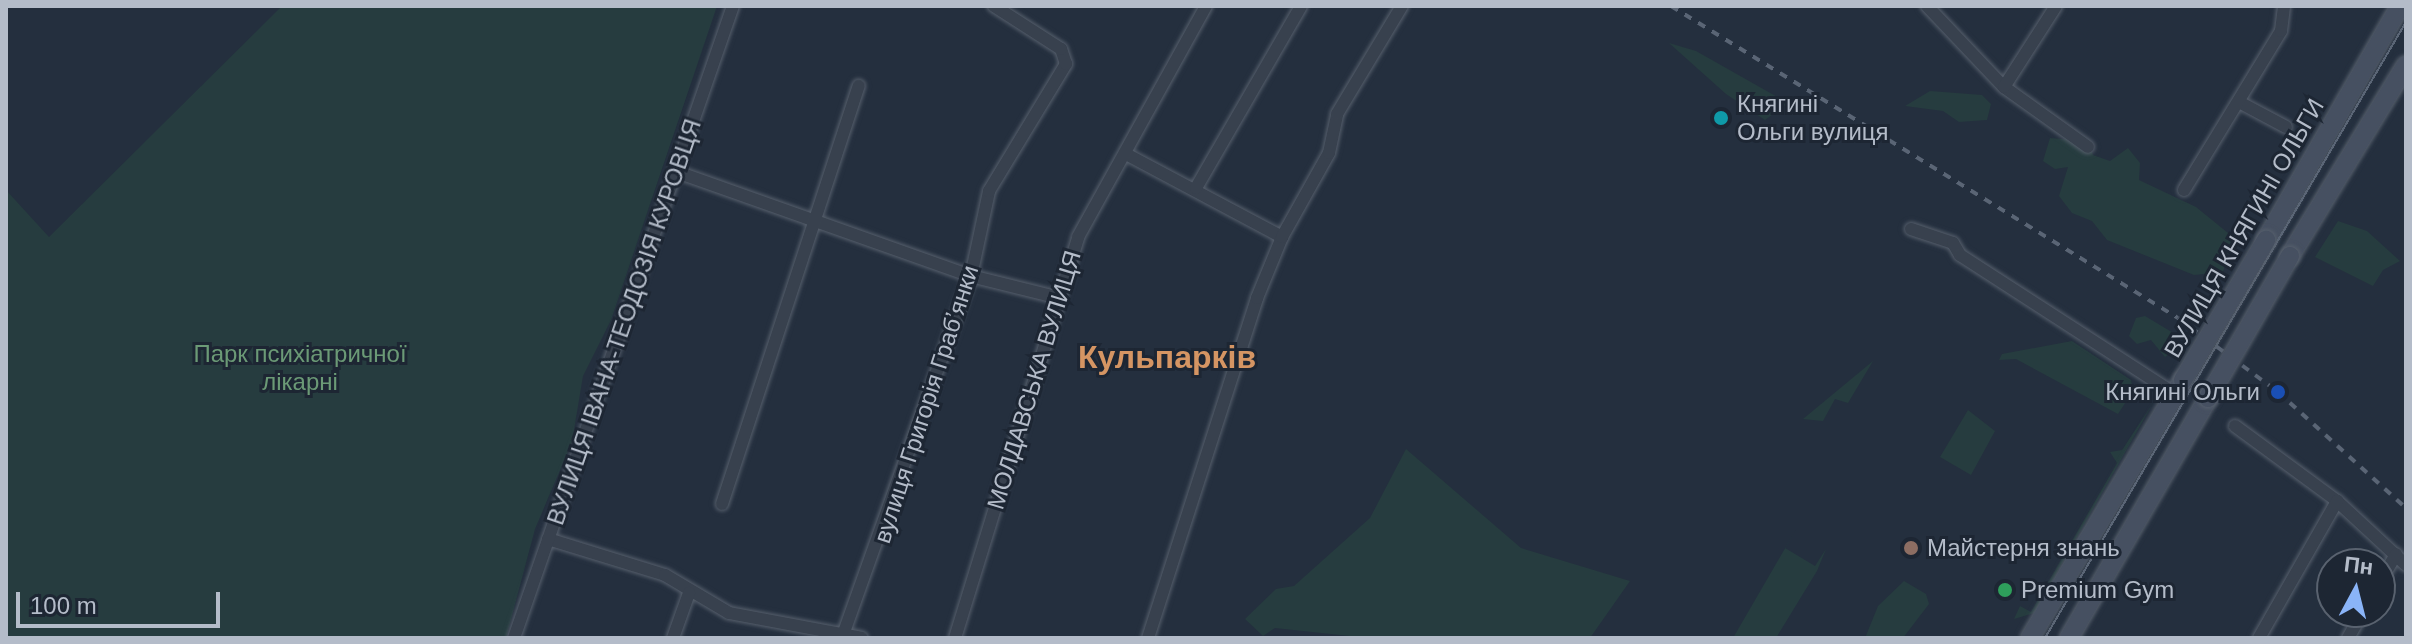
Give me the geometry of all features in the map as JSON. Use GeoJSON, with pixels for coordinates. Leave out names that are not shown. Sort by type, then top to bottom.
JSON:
{"type":"FeatureCollection","features":[{"type":"Feature","properties":{"kind":"main road","name":"ВУЛИЦЯ КНЯГИНІ ОЛЬГИ"},"geometry":{"type":"LineString","coordinates":[[2030,638],[2266,240],[2400,6]]}},
{"type":"Feature","properties":{"kind":"main road"},"geometry":{"type":"LineString","coordinates":[[2069,638],[2290,256],[2406,65]]}},
{"type":"Feature","properties":{"kind":"street","name":"ВУЛИЦЯ ІВАНА-ТЕОДОЗІЯ КУРОВЦЯ"},"geometry":{"type":"LineString","coordinates":[[514,638],[733,6]]}},
{"type":"Feature","properties":{"kind":"street","name":"вулиця Григорія Грабʼянки"},"geometry":{"type":"LineString","coordinates":[[844,632],[971,276],[989,191],[1063,73],[1061,49],[994,6]]}},
{"type":"Feature","properties":{"kind":"street"},"geometry":{"type":"LineString","coordinates":[[1196,188],[1301,6]]}},
{"type":"Feature","properties":{"kind":"street"},"geometry":{"type":"LineString","coordinates":[[1148,638],[1282,237],[1329,153],[1337,114],[1402,6]]}},
{"type":"Feature","properties":{"kind":"street"},"geometry":{"type":"LineString","coordinates":[[1927,6],[2004,87],[2088,147]]}},
{"type":"Feature","properties":{"kind":"street"},"geometry":{"type":"LineString","coordinates":[[2004,87],[2056,6]]}},
{"type":"Feature","properties":{"kind":"street"},"geometry":{"type":"LineString","coordinates":[[2184,190],[2281,31],[2284,6]]}},
{"type":"Feature","properties":{"kind":"street","name":"МОЛДАВСЬКА ВУЛИЦЯ"},"geometry":{"type":"LineString","coordinates":[[955,638],[1056,297],[1078,237],[1126,154],[1200,8]]}},
{"type":"Feature","properties":{"kind":"street"},"geometry":{"type":"LineString","coordinates":[[722,504],[859,86]]}},
{"type":"Feature","properties":{"kind":"street"},"geometry":{"type":"LineString","coordinates":[[2239,102],[2286,127]]}},
{"type":"Feature","properties":{"kind":"street"},"geometry":{"type":"LineString","coordinates":[[1126,154],[1196,188],[1282,237]]}},
{"type":"Feature","properties":{"kind":"street"},"geometry":{"type":"LineString","coordinates":[[677,172],[816,217],[971,276],[1056,297]]}},
{"type":"Feature","properties":{"kind":"street"},"geometry":{"type":"LineString","coordinates":[[1911,229],[1953,243],[1960,255],[2179,387]]}},
{"type":"Feature","properties":{"kind":"street"},"geometry":{"type":"LineString","coordinates":[[2235,426],[2337,501],[2389,548]]}},
{"type":"Feature","properties":{"kind":"street"},"geometry":{"type":"LineString","coordinates":[[2259,638],[2337,501]]}},
{"type":"Feature","properties":{"kind":"street"},"geometry":{"type":"LineString","coordinates":[[548,539],[665,575],[689,593],[729,613],[844,632],[862,638]]}},
{"type":"Feature","properties":{"kind":"street"},"geometry":{"type":"LineString","coordinates":[[2396,554],[2406,565]]}},
{"type":"Feature","properties":{"kind":"street"},"geometry":{"type":"LineString","coordinates":[[673,638],[689,593]]}},
{"type":"Feature","properties":{"kind":"green space","name":"Парк психіатричної лікарні"},"geometry":{"type":"Polygon","coordinates":[[[282,6],[717,6],[611,320],[583,376],[572,442],[535,529],[506,638],[6,638],[6,190],[49,237],[282,6]]]}},
{"type":"Feature","properties":{"kind":"green space"},"geometry":{"type":"Polygon","coordinates":[[[1669,43],[1696,51],[1788,103],[1765,120],[1726,94],[1669,43]]]}},
{"type":"Feature","properties":{"kind":"green space"},"geometry":{"type":"Polygon","coordinates":[[[1930,91],[1982,95],[1991,104],[1987,120],[1959,122],[1943,111],[1905,106],[1930,91]]]}},
{"type":"Feature","properties":{"kind":"green space"},"geometry":{"type":"Polygon","coordinates":[[[2050,138],[2088,141],[2093,155],[2110,161],[2128,148],[2140,163],[2139,180],[2196,207],[2233,237],[2223,272],[2194,275],[2107,240],[2092,221],[2072,213],[2059,196],[2068,167],[2055,169],[2043,161],[2050,138]]]}},
{"type":"Feature","properties":{"kind":"green space"},"geometry":{"type":"Polygon","coordinates":[[[2338,221],[2367,231],[2400,261],[2383,270],[2373,286],[2315,257],[2338,221]]]}},
{"type":"Feature","properties":{"kind":"green space"},"geometry":{"type":"Polygon","coordinates":[[[2145,316],[2175,334],[2175,350],[2165,357],[2151,340],[2137,344],[2129,336],[2136,318],[2145,316]]]}},
{"type":"Feature","properties":{"kind":"green space"},"geometry":{"type":"Polygon","coordinates":[[[2072,341],[2131,380],[2133,391],[2118,414],[2016,359],[1999,360],[2002,354],[2072,341]]]}},
{"type":"Feature","properties":{"kind":"green space"},"geometry":{"type":"Polygon","coordinates":[[[1873,361],[1848,403],[1835,399],[1823,421],[1803,419],[1873,361]]]}},
{"type":"Feature","properties":{"kind":"green space"},"geometry":{"type":"Polygon","coordinates":[[[2153,403],[2034,613],[2014,619],[2020,606],[2031,612],[2117,463],[2110,452],[2122,450],[2153,403]]]}},
{"type":"Feature","properties":{"kind":"green space"},"geometry":{"type":"Polygon","coordinates":[[[1968,410],[1995,431],[1971,475],[1940,457],[1968,410]]]}},
{"type":"Feature","properties":{"kind":"green space"},"geometry":{"type":"Polygon","coordinates":[[[1406,449],[1521,548],[1630,581],[1590,638],[1368,638],[1275,628],[1263,636],[1245,619],[1276,589],[1294,586],[1370,518],[1406,449]]]}},
{"type":"Feature","properties":{"kind":"green space"},"geometry":{"type":"Polygon","coordinates":[[[1785,548],[1815,566],[1826,549],[1817,571],[1776,638],[1733,638],[1785,548]]]}},
{"type":"Feature","properties":{"kind":"green space"},"geometry":{"type":"Polygon","coordinates":[[[1904,581],[1926,594],[1929,604],[1903,638],[1865,638],[1878,606],[1904,581]]]}},
{"type":"Feature","properties":{"kind":"tram line"},"geometry":{"type":"LineString","coordinates":[[2045,638],[2406,22]]}},
{"type":"Feature","properties":{"kind":"railway"},"geometry":{"type":"LineString","coordinates":[[1671,6],[2178,318],[2278,392],[2406,508]]}},
{"type":"Feature","properties":{"kind":"place","name":"Княгині Ольги вулиця"},"geometry":{"type":"Point","coordinates":[1721,118]}},
{"type":"Feature","properties":{"kind":"place","name":"Княгині Ольги"},"geometry":{"type":"Point","coordinates":[2278,392]}},
{"type":"Feature","properties":{"kind":"place","name":"Майстерня знань"},"geometry":{"type":"Point","coordinates":[1911,548]}},
{"type":"Feature","properties":{"kind":"place","name":"Premium Gym"},"geometry":{"type":"Point","coordinates":[2005,590]}},
{"type":"Feature","properties":{"kind":"district","name":"Кульпарків"},"geometry":{"type":"Point","coordinates":[1167,357]}}]}
